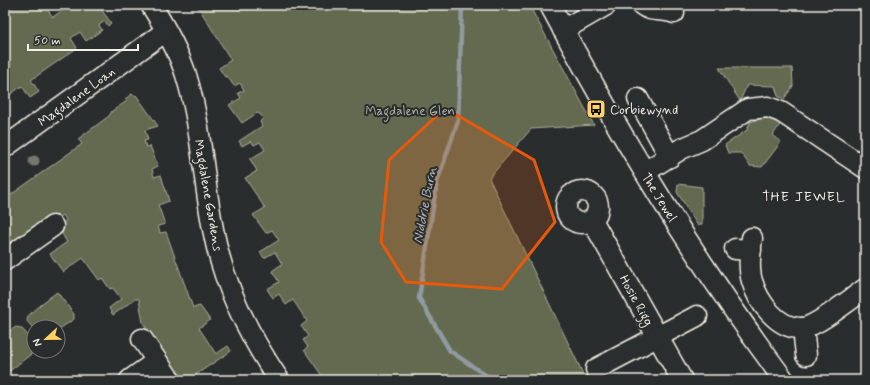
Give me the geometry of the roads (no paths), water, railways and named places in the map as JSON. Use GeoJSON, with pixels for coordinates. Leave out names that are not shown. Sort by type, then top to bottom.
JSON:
{"type":"FeatureCollection","features":[{"type":"Feature","properties":{"kind":"street","name":"Magdalene Gardens"},"geometry":{"type":"LineString","coordinates":[[151,5],[166,30],[182,64],[191,94],[213,230],[219,254],[246,323],[279,380]]}},
{"type":"Feature","properties":{"kind":"street","name":"The Jewel"},"geometry":{"type":"LineString","coordinates":[[550,5],[619,130],[645,172],[718,286],[784,380]]}},
{"type":"Feature","properties":{"kind":"street"},"geometry":{"type":"LineString","coordinates":[[563,30],[606,5]]}},
{"type":"Feature","properties":{"kind":"street"},"geometry":{"type":"LineString","coordinates":[[642,5],[654,11],[665,9],[674,13]]}},
{"type":"Feature","properties":{"kind":"street","name":"Magdalene Loan"},"geometry":{"type":"LineString","coordinates":[[5,146],[166,30]]}},
{"type":"Feature","properties":{"kind":"street"},"geometry":{"type":"LineString","coordinates":[[638,99],[670,157]]}},
{"type":"Feature","properties":{"kind":"street"},"geometry":{"type":"LineString","coordinates":[[645,172],[702,140],[748,109],[768,106],[781,112],[865,168]]}},
{"type":"Feature","properties":{"kind":"street","name":"Hosie Rigg"},"geometry":{"type":"LineString","coordinates":[[592,220],[682,380]]}},
{"type":"Feature","properties":{"kind":"street"},"geometry":{"type":"LineString","coordinates":[[5,260],[53,226]]}},
{"type":"Feature","properties":{"kind":"street"},"geometry":{"type":"LineString","coordinates":[[746,246],[752,280],[766,308],[776,319],[791,327],[803,328],[815,323],[865,289]]}},
{"type":"Feature","properties":{"kind":"street"},"geometry":{"type":"LineString","coordinates":[[596,369],[697,316]]}},
{"type":"Feature","properties":{"kind":"street"},"geometry":{"type":"LineString","coordinates":[[803,328],[806,355]]}},
{"type":"Feature","properties":{"kind":"street"},"geometry":{"type":"LineString","coordinates":[[142,339],[170,380]]}},
{"type":"Feature","properties":{"kind":"street"},"geometry":{"type":"LineString","coordinates":[[130,380],[157,361]]}},
{"type":"Feature","properties":{"kind":"waterway","name":"Niddrie Burn"},"geometry":{"type":"LineString","coordinates":[[462,5],[458,121],[437,182],[419,298],[450,351],[493,380]]}},
{"type":"Feature","properties":{"kind":"place","name":"Corbiewynd"},"geometry":{"type":"Point","coordinates":[596,109]}},
{"type":"Feature","properties":{"kind":"district","name":"THE JEWEL"},"geometry":{"type":"Point","coordinates":[804,196]}},
{"type":"Feature","properties":{"kind":"park label","name":"Magdalene Glen"},"geometry":{"type":"Point","coordinates":[410,110]}}]}
